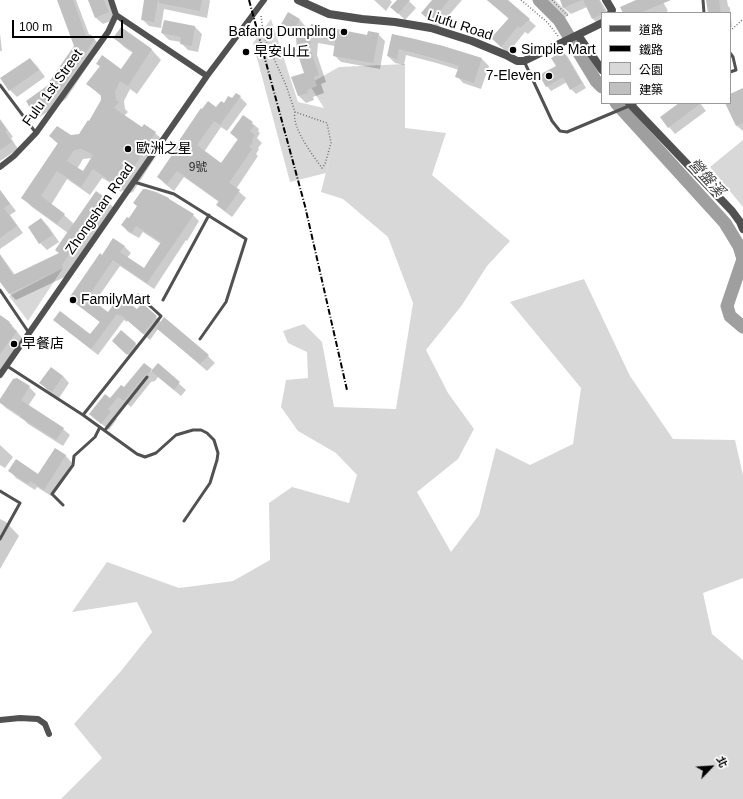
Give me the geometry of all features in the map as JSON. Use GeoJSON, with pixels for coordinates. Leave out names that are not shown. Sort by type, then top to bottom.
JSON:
{"type":"FeatureCollection","features":[{"type":"Feature","properties":{"kind":"street"},"geometry":{"type":"LineString","coordinates":[[111,0],[116,15],[208,76]]}},
{"type":"Feature","properties":{"kind":"street","name":"Zhongshan Road"},"geometry":{"type":"LineString","coordinates":[[0,375],[208,76],[264,0]]}},
{"type":"Feature","properties":{"kind":"street","name":"Liufu Road"},"geometry":{"type":"LineString","coordinates":[[298,0],[329,14],[432,28],[472,41],[517,61],[524,61]]}},
{"type":"Feature","properties":{"kind":"street"},"geometry":{"type":"LineString","coordinates":[[606,0],[612,10],[611,12]]}},
{"type":"Feature","properties":{"kind":"street","name":"Fulu 1st Street"},"geometry":{"type":"LineString","coordinates":[[0,167],[14,156],[36,133],[108,32],[116,15]]}},
{"type":"Feature","properties":{"kind":"street"},"geometry":{"type":"LineString","coordinates":[[524,61],[601,24]]}},
{"type":"Feature","properties":{"kind":"street"},"geometry":{"type":"LineString","coordinates":[[578,35],[601,69]]}},
{"type":"Feature","properties":{"kind":"street"},"geometry":{"type":"LineString","coordinates":[[630,104],[732,211],[743,229]]}},
{"type":"Feature","properties":{"kind":"street"},"geometry":{"type":"LineString","coordinates":[[0,720],[20,718],[38,719],[45,724],[50,734]]}},
{"type":"Feature","properties":{"kind":"lane"},"geometry":{"type":"LineString","coordinates":[[703,0],[704,12]]}},
{"type":"Feature","properties":{"kind":"lane"},"geometry":{"type":"LineString","coordinates":[[731,54],[736,70],[731,72]]}},
{"type":"Feature","properties":{"kind":"lane"},"geometry":{"type":"LineString","coordinates":[[524,61],[552,121],[560,131],[567,132],[630,104]]}},
{"type":"Feature","properties":{"kind":"lane"},"geometry":{"type":"LineString","coordinates":[[0,85],[36,133]]}},
{"type":"Feature","properties":{"kind":"lane"},"geometry":{"type":"LineString","coordinates":[[134,182],[174,194],[246,239],[226,302],[200,340]]}},
{"type":"Feature","properties":{"kind":"lane"},"geometry":{"type":"LineString","coordinates":[[163,300],[209,215]]}},
{"type":"Feature","properties":{"kind":"lane"},"geometry":{"type":"LineString","coordinates":[[0,290],[28,333]]}},
{"type":"Feature","properties":{"kind":"lane"},"geometry":{"type":"LineString","coordinates":[[83,415],[161,316],[138,295]]}},
{"type":"Feature","properties":{"kind":"lane"},"geometry":{"type":"LineString","coordinates":[[7,366],[83,415],[144,457],[156,453],[176,435],[193,430],[201,430],[207,433],[214,440],[218,453],[217,460],[210,482],[184,522]]}},
{"type":"Feature","properties":{"kind":"lane"},"geometry":{"type":"LineString","coordinates":[[105,430],[147,377]]}},
{"type":"Feature","properties":{"kind":"lane"},"geometry":{"type":"LineString","coordinates":[[63,505],[52,494],[73,465],[74,456],[95,437],[100,427]]}},
{"type":"Feature","properties":{"kind":"lane"},"geometry":{"type":"LineString","coordinates":[[0,491],[20,503],[0,539]]}},
{"type":"Feature","properties":{"kind":"path"},"geometry":{"type":"LineString","coordinates":[[521,0],[547,22],[562,42]]}},
{"type":"Feature","properties":{"kind":"path"},"geometry":{"type":"LineString","coordinates":[[552,0],[568,16]]}},
{"type":"Feature","properties":{"kind":"path"},"geometry":{"type":"LineString","coordinates":[[259,6],[264,37],[286,85],[295,112],[294,117],[300,133],[309,150],[322,168],[325,164],[331,143],[327,123],[295,112]]}},
{"type":"Feature","properties":{"kind":"path"},"geometry":{"type":"LineString","coordinates":[[731,30],[743,19]]}},
{"type":"Feature","properties":{"kind":"green space"},"geometry":{"type":"Polygon","coordinates":[[[540,0],[555,0],[569,14],[561,22],[540,0]]]}},
{"type":"Feature","properties":{"kind":"green space"},"geometry":{"type":"Polygon","coordinates":[[[271,19],[298,102],[324,108],[337,129],[326,173],[290,182],[253,43],[271,19]]]}},
{"type":"Feature","properties":{"kind":"green space"},"geometry":{"type":"Polygon","coordinates":[[[405,64],[405,128],[446,133],[432,175],[510,241],[487,266],[462,305],[426,350],[448,393],[474,429],[458,459],[417,492],[451,552],[479,515],[496,448],[530,465],[573,444],[581,388],[510,302],[584,279],[630,376],[673,439],[735,440],[743,475],[743,578],[703,593],[712,634],[743,660],[743,799],[61,799],[102,758],[74,724],[121,671],[152,632],[137,602],[72,612],[107,562],[179,588],[233,581],[270,560],[269,503],[292,487],[349,503],[357,475],[336,453],[298,431],[281,407],[286,380],[308,378],[307,352],[288,343],[283,331],[304,324],[322,342],[334,407],[396,409],[413,303],[388,237],[343,199],[321,192],[337,129],[309,84],[339,67],[405,64]]]}},
{"type":"Feature","properties":{"kind":"green space"},"geometry":{"type":"Polygon","coordinates":[[[743,140],[743,207],[710,167],[743,140]]]}},
{"type":"Feature","properties":{"kind":"green space"},"geometry":{"type":"Polygon","coordinates":[[[63,268],[28,321],[9,296],[63,268]]]}},
{"type":"Feature","properties":{"kind":"building"},"geometry":{"type":"Polygon","coordinates":[[[57,0],[73,0],[87,39],[90,34],[95,39],[60,92],[32,111],[26,101],[51,83],[49,82],[74,46],[57,0]]]}},
{"type":"Feature","properties":{"kind":"building"},"geometry":{"type":"Polygon","coordinates":[[[88,0],[104,0],[109,12],[95,18],[88,0]]]}},
{"type":"Feature","properties":{"kind":"building"},"geometry":{"type":"Polygon","coordinates":[[[144,0],[158,0],[154,22],[141,20],[144,0]]]}},
{"type":"Feature","properties":{"kind":"building"},"geometry":{"type":"Polygon","coordinates":[[[159,0],[202,0],[200,11],[159,3],[159,0]]]}},
{"type":"Feature","properties":{"kind":"building"},"geometry":{"type":"Polygon","coordinates":[[[397,0],[410,0],[398,14],[390,7],[397,0]]]}},
{"type":"Feature","properties":{"kind":"building"},"geometry":{"type":"Polygon","coordinates":[[[432,0],[449,0],[431,22],[421,13],[432,0]]]}},
{"type":"Feature","properties":{"kind":"building"},"geometry":{"type":"Polygon","coordinates":[[[487,0],[508,0],[530,19],[520,28],[518,26],[501,47],[491,38],[509,18],[487,0]]]}},
{"type":"Feature","properties":{"kind":"building"},"geometry":{"type":"Polygon","coordinates":[[[560,0],[582,0],[563,8],[560,0]]]}},
{"type":"Feature","properties":{"kind":"building"},"geometry":{"type":"Polygon","coordinates":[[[583,0],[599,0],[605,12],[601,12],[601,14],[592,19],[583,0]]]}},
{"type":"Feature","properties":{"kind":"building"},"geometry":{"type":"Polygon","coordinates":[[[636,0],[671,0],[642,12],[622,12],[620,7],[636,0]]]}},
{"type":"Feature","properties":{"kind":"building"},"geometry":{"type":"Polygon","coordinates":[[[706,0],[719,0],[721,12],[708,12],[706,0]]]}},
{"type":"Feature","properties":{"kind":"building"},"geometry":{"type":"Polygon","coordinates":[[[288,12],[300,19],[296,26],[310,28],[311,24],[367,35],[368,31],[379,33],[373,63],[333,56],[335,41],[311,36],[310,48],[319,75],[314,77],[317,86],[307,90],[308,93],[298,96],[291,77],[304,73],[297,52],[296,36],[280,26],[288,12]]]}},
{"type":"Feature","properties":{"kind":"building"},"geometry":{"type":"Polygon","coordinates":[[[164,20],[195,26],[192,46],[180,44],[181,37],[161,33],[164,20]]]}},
{"type":"Feature","properties":{"kind":"building"},"geometry":{"type":"Polygon","coordinates":[[[121,27],[152,49],[128,86],[120,81],[115,92],[116,100],[119,102],[114,108],[142,127],[144,124],[156,132],[124,183],[118,185],[113,182],[112,183],[93,169],[81,187],[57,171],[41,196],[65,214],[57,224],[21,198],[58,143],[49,136],[57,126],[71,135],[79,134],[88,120],[89,121],[101,100],[101,95],[86,84],[100,66],[96,64],[102,55],[121,69],[133,52],[113,38],[121,27]],[[82,149],[74,150],[67,161],[83,171],[93,155],[82,149]]]}},
{"type":"Feature","properties":{"kind":"building"},"geometry":{"type":"Polygon","coordinates":[[[392,34],[440,45],[482,58],[474,83],[455,77],[459,66],[399,49],[397,59],[387,56],[392,34]]]}},
{"type":"Feature","properties":{"kind":"building"},"geometry":{"type":"Polygon","coordinates":[[[563,51],[582,83],[570,90],[563,77],[546,87],[539,75],[556,66],[551,58],[563,51]]]}},
{"type":"Feature","properties":{"kind":"building"},"geometry":{"type":"Polygon","coordinates":[[[30,58],[39,70],[9,91],[0,78],[30,58]]]}},
{"type":"Feature","properties":{"kind":"building"},"geometry":{"type":"Polygon","coordinates":[[[743,88],[743,123],[736,126],[725,104],[731,104],[731,94],[743,88]]]}},
{"type":"Feature","properties":{"kind":"building"},"geometry":{"type":"Polygon","coordinates":[[[236,93],[241,96],[220,125],[214,121],[197,145],[221,163],[238,139],[230,133],[243,115],[253,122],[251,124],[254,126],[250,131],[255,135],[252,140],[253,142],[249,147],[252,149],[229,183],[240,190],[225,211],[216,205],[219,201],[177,171],[167,184],[157,177],[176,149],[174,148],[201,108],[202,109],[208,101],[216,107],[221,101],[224,103],[228,96],[232,98],[236,93]]]}},
{"type":"Feature","properties":{"kind":"building"},"geometry":{"type":"Polygon","coordinates":[[[678,104],[700,104],[668,128],[660,117],[678,104]]]}},
{"type":"Feature","properties":{"kind":"building"},"geometry":{"type":"Polygon","coordinates":[[[0,120],[7,130],[5,131],[12,142],[0,150],[0,120]]]}},
{"type":"Feature","properties":{"kind":"building"},"geometry":{"type":"Polygon","coordinates":[[[143,189],[156,192],[169,198],[194,214],[147,283],[113,260],[88,297],[108,312],[120,296],[137,309],[142,303],[157,316],[143,334],[121,315],[120,316],[117,314],[91,349],[53,320],[60,311],[90,334],[100,322],[69,298],[100,253],[102,255],[113,238],[125,246],[120,252],[144,268],[161,242],[136,226],[132,233],[121,225],[127,217],[129,218],[137,206],[133,203],[143,189]]]}},
{"type":"Feature","properties":{"kind":"building"},"geometry":{"type":"Polygon","coordinates":[[[0,190],[10,204],[4,208],[17,226],[0,238],[0,190]]]}},
{"type":"Feature","properties":{"kind":"building"},"geometry":{"type":"Polygon","coordinates":[[[96,191],[107,199],[62,265],[63,268],[9,294],[0,282],[0,255],[13,275],[59,253],[55,250],[96,191]]]}},
{"type":"Feature","properties":{"kind":"building"},"geometry":{"type":"Polygon","coordinates":[[[41,218],[53,235],[39,244],[28,227],[41,218]]]}},
{"type":"Feature","properties":{"kind":"building"},"geometry":{"type":"Polygon","coordinates":[[[0,315],[10,322],[9,323],[12,325],[11,327],[17,331],[0,354],[0,315]]]}},
{"type":"Feature","properties":{"kind":"building"},"geometry":{"type":"Polygon","coordinates":[[[164,317],[209,355],[200,364],[156,328],[164,317]]]}},
{"type":"Feature","properties":{"kind":"building"},"geometry":{"type":"Polygon","coordinates":[[[121,330],[136,343],[127,355],[112,341],[121,330]]]}},
{"type":"Feature","properties":{"kind":"building"},"geometry":{"type":"Polygon","coordinates":[[[144,363],[152,369],[145,375],[124,401],[118,397],[108,409],[111,412],[101,424],[89,414],[105,394],[110,398],[121,385],[124,387],[144,363]]]}},
{"type":"Feature","properties":{"kind":"building"},"geometry":{"type":"Polygon","coordinates":[[[158,363],[180,382],[174,390],[151,371],[158,363]]]}},
{"type":"Feature","properties":{"kind":"building"},"geometry":{"type":"Polygon","coordinates":[[[51,367],[63,376],[52,392],[39,383],[51,367]]]}},
{"type":"Feature","properties":{"kind":"building"},"geometry":{"type":"Polygon","coordinates":[[[17,378],[30,386],[21,400],[64,428],[56,440],[0,403],[0,399],[13,379],[17,378]]]}},
{"type":"Feature","properties":{"kind":"building"},"geometry":{"type":"Polygon","coordinates":[[[55,448],[66,455],[44,490],[30,481],[28,484],[8,471],[16,459],[38,474],[55,448]]]}},
{"type":"Feature","properties":{"kind":"waterway","name":"營盤溪"},"geometry":{"type":"LineString","coordinates":[[539,0],[559,20],[596,81],[601,86]]}},
{"type":"Feature","properties":{"kind":"waterway","name":"營盤溪"},"geometry":{"type":"LineString","coordinates":[[617,104],[725,223],[739,246],[743,259],[727,306],[730,316],[743,327]]}},
{"type":"Feature","properties":{"kind":"railway"},"geometry":{"type":"LineString","coordinates":[[249,0],[305,206],[347,390]]}},
{"type":"Feature","properties":{"kind":"place","name":"Bafang Dumpling"},"geometry":{"type":"Point","coordinates":[344,32]}},
{"type":"Feature","properties":{"kind":"place","name":"Simple Mart"},"geometry":{"type":"Point","coordinates":[513,50]}},
{"type":"Feature","properties":{"kind":"place","name":"早安山丘"},"geometry":{"type":"Point","coordinates":[246,52]}},
{"type":"Feature","properties":{"kind":"place","name":"7-Eleven"},"geometry":{"type":"Point","coordinates":[549,76]}},
{"type":"Feature","properties":{"kind":"place","name":"歐洲之星"},"geometry":{"type":"Point","coordinates":[128,149]}},
{"type":"Feature","properties":{"kind":"place","name":"FamilyMart"},"geometry":{"type":"Point","coordinates":[73,300]}},
{"type":"Feature","properties":{"kind":"place","name":"早餐店"},"geometry":{"type":"Point","coordinates":[14,344]}}]}
